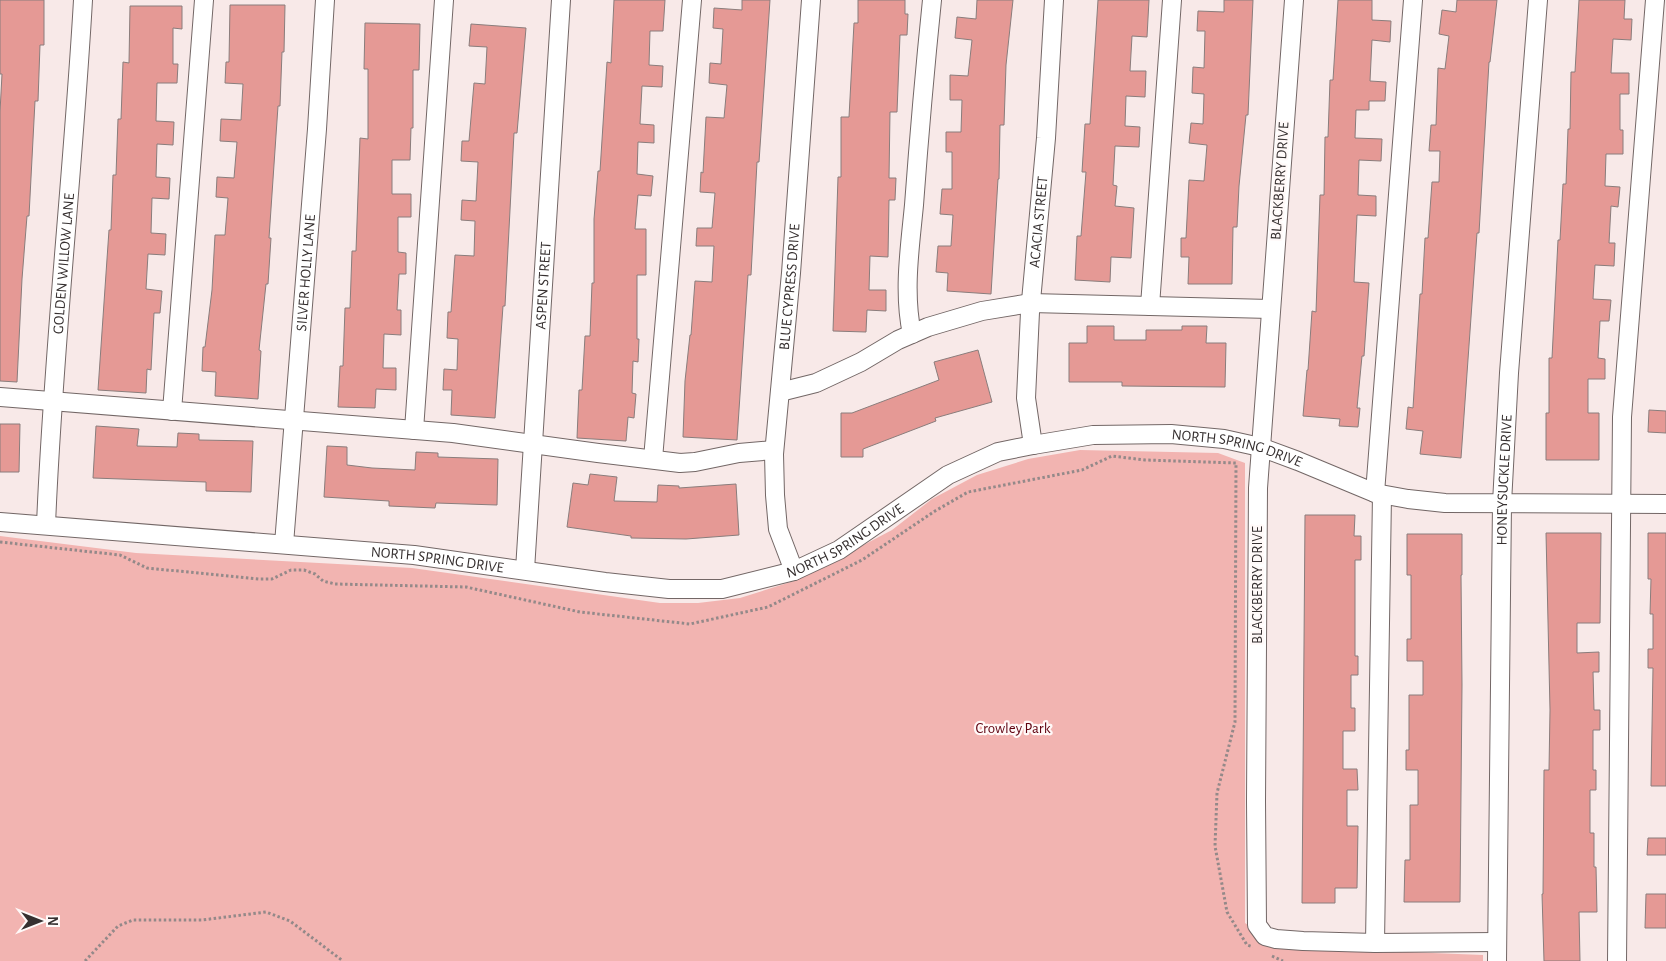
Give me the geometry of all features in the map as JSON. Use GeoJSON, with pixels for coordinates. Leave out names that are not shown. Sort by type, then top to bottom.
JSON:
{"type":"FeatureCollection","features":[{"type":"Feature","properties":{"kind":"street","name":"GOLDEN WILLOW LANE"},"geometry":{"type":"LineString","coordinates":[[46,525],[52,402],[83,0]]}},
{"type":"Feature","properties":{"kind":"street"},"geometry":{"type":"LineString","coordinates":[[172,411],[204,0]]}},
{"type":"Feature","properties":{"kind":"street","name":"SILVER HOLLY LANE"},"geometry":{"type":"LineString","coordinates":[[284,544],[326,0]]}},
{"type":"Feature","properties":{"kind":"street"},"geometry":{"type":"LineString","coordinates":[[414,430],[444,0]]}},
{"type":"Feature","properties":{"kind":"street","name":"ASPEN STREET"},"geometry":{"type":"LineString","coordinates":[[525,570],[561,0]]}},
{"type":"Feature","properties":{"kind":"street"},"geometry":{"type":"LineString","coordinates":[[653,459],[692,0]]}},
{"type":"Feature","properties":{"kind":"street","name":"BLUE CYPRESS DRIVE"},"geometry":{"type":"LineString","coordinates":[[794,571],[778,529],[774,450],[791,273],[811,0]]}},
{"type":"Feature","properties":{"kind":"street"},"geometry":{"type":"LineString","coordinates":[[912,334],[908,313],[910,257],[920,117],[932,0]]}},
{"type":"Feature","properties":{"kind":"street","name":"ACACIA STREET"},"geometry":{"type":"LineString","coordinates":[[1033,445],[1026,398],[1031,303],[1046,138],[1054,0]]}},
{"type":"Feature","properties":{"kind":"street"},"geometry":{"type":"LineString","coordinates":[[1150,306],[1172,0]]}},
{"type":"Feature","properties":{"kind":"street","name":"BLACKBERRY DRIVE"},"geometry":{"type":"LineString","coordinates":[[1294,0],[1260,447],[1256,801],[1257,925],[1264,936],[1276,939],[1375,943],[1497,942]]}},
{"type":"Feature","properties":{"kind":"street"},"geometry":{"type":"LineString","coordinates":[[1375,943],[1378,494],[1413,0]]}},
{"type":"Feature","properties":{"kind":"street","name":"HONEYSUCKLE DRIVE"},"geometry":{"type":"LineString","coordinates":[[1497,961],[1502,503],[1509,373],[1538,0]]}},
{"type":"Feature","properties":{"kind":"street"},"geometry":{"type":"LineString","coordinates":[[1616,961],[1622,417],[1655,0]]}},
{"type":"Feature","properties":{"kind":"street"},"geometry":{"type":"LineString","coordinates":[[780,392],[816,383],[861,362],[898,340],[928,327],[982,312],[1031,303],[1270,309]]}},
{"type":"Feature","properties":{"kind":"street"},"geometry":{"type":"LineString","coordinates":[[0,397],[453,433],[680,463],[738,453],[774,450]]}},
{"type":"Feature","properties":{"kind":"street","name":"NORTH SPRING DRIVE"},"geometry":{"type":"LineString","coordinates":[[0,522],[414,555],[605,582],[669,589],[722,588],[794,571],[840,550],[948,475],[998,452],[1093,436],[1171,434],[1224,440],[1260,447],[1378,494],[1408,499],[1444,502],[1666,504]]}},
{"type":"Feature","properties":{"kind":"path"},"geometry":{"type":"LineString","coordinates":[[0,542],[120,555],[147,568],[250,578],[272,579],[292,570],[304,570],[315,574],[323,581],[335,584],[466,587],[580,612],[690,624],[768,607],[862,560],[935,511],[968,492],[1082,470],[1112,456],[1145,460],[1236,463],[1235,722],[1217,793],[1215,846],[1227,912],[1247,945],[1256,949]]}},
{"type":"Feature","properties":{"kind":"path"},"geometry":{"type":"LineString","coordinates":[[85,961],[118,926],[134,920],[202,920],[266,912],[290,921],[343,961]]}},
{"type":"Feature","properties":{"kind":"path"},"geometry":{"type":"LineString","coordinates":[[1265,953],[1283,961]]}},
{"type":"Feature","properties":{"kind":"green space","name":"Crowley Park"},"geometry":{"type":"Polygon","coordinates":[[[1080,450],[1218,453],[1245,463],[1245,923],[1280,947],[1483,955],[1483,961],[0,961],[0,536],[136,553],[412,568],[660,603],[698,603],[740,598],[797,580],[892,530],[932,499],[977,475],[1028,459],[1080,450]]]}},
{"type":"Feature","properties":{"kind":"building"},"geometry":{"type":"Polygon","coordinates":[[[0,0],[44,0],[44,45],[40,45],[38,101],[35,101],[29,216],[27,216],[22,279],[17,382],[0,381],[0,112],[2,74],[0,74],[0,0]]]}},
{"type":"Feature","properties":{"kind":"building"},"geometry":{"type":"Polygon","coordinates":[[[614,0],[665,0],[663,31],[650,31],[649,65],[663,66],[662,87],[642,86],[640,124],[654,125],[654,143],[638,142],[637,174],[653,176],[651,196],[638,195],[635,229],[646,229],[646,275],[637,275],[637,339],[639,339],[638,362],[633,361],[632,393],[636,394],[634,418],[628,417],[626,441],[577,438],[579,390],[582,390],[585,336],[590,336],[592,283],[594,283],[594,219],[598,171],[600,171],[607,62],[611,63],[614,0]]]}},
{"type":"Feature","properties":{"kind":"building"},"geometry":{"type":"Polygon","coordinates":[[[742,0],[770,0],[759,162],[757,162],[751,275],[748,275],[737,440],[683,437],[685,381],[695,281],[712,282],[714,246],[696,246],[697,228],[712,228],[715,193],[700,192],[706,117],[724,118],[727,85],[709,83],[710,63],[721,64],[723,29],[713,28],[714,8],[742,10],[742,0]]]}},
{"type":"Feature","properties":{"kind":"building"},"geometry":{"type":"Polygon","coordinates":[[[858,0],[905,0],[905,14],[908,14],[907,35],[900,35],[897,112],[890,112],[889,178],[896,178],[895,200],[889,200],[888,257],[870,256],[869,290],[886,290],[886,311],[867,310],[866,332],[833,331],[838,177],[841,177],[841,117],[849,117],[854,23],[858,23],[858,0]]]}},
{"type":"Feature","properties":{"kind":"building"},"geometry":{"type":"Polygon","coordinates":[[[977,0],[1013,0],[1006,65],[1004,125],[1000,125],[999,179],[991,294],[947,291],[948,273],[936,272],[938,246],[951,246],[953,215],[940,214],[942,189],[952,189],[952,152],[946,152],[946,132],[961,132],[962,100],[950,100],[950,75],[968,76],[972,40],[955,38],[957,17],[976,19],[977,0]]]}},
{"type":"Feature","properties":{"kind":"building"},"geometry":{"type":"Polygon","coordinates":[[[1098,0],[1149,0],[1147,37],[1132,36],[1130,71],[1146,71],[1145,97],[1126,96],[1125,126],[1140,127],[1139,147],[1115,146],[1113,185],[1117,186],[1115,206],[1134,208],[1131,258],[1111,257],[1110,282],[1075,280],[1077,236],[1081,236],[1086,172],[1082,172],[1085,124],[1090,124],[1098,0]]]}},
{"type":"Feature","properties":{"kind":"building"},"geometry":{"type":"Polygon","coordinates":[[[1224,0],[1253,0],[1248,115],[1246,115],[1239,186],[1237,227],[1233,227],[1232,284],[1188,284],[1189,257],[1181,257],[1181,238],[1186,238],[1189,180],[1204,181],[1207,145],[1189,143],[1191,123],[1203,124],[1204,94],[1192,93],[1193,67],[1204,68],[1205,31],[1197,31],[1198,11],[1224,12],[1224,0]]]}},
{"type":"Feature","properties":{"kind":"building"},"geometry":{"type":"Polygon","coordinates":[[[1338,0],[1372,0],[1372,20],[1391,21],[1390,42],[1372,40],[1370,81],[1386,82],[1385,101],[1369,101],[1369,110],[1356,110],[1355,138],[1382,139],[1381,161],[1359,160],[1358,195],[1376,196],[1376,216],[1357,215],[1354,282],[1369,283],[1364,356],[1362,356],[1357,408],[1360,408],[1358,427],[1339,426],[1340,419],[1303,416],[1312,311],[1316,312],[1320,195],[1324,195],[1325,137],[1328,137],[1330,80],[1333,80],[1338,0]]]}},
{"type":"Feature","properties":{"kind":"building"},"geometry":{"type":"Polygon","coordinates":[[[1457,0],[1497,0],[1489,62],[1479,233],[1477,233],[1461,458],[1420,454],[1423,431],[1406,429],[1408,407],[1413,408],[1420,294],[1422,294],[1425,238],[1428,238],[1432,182],[1439,182],[1440,151],[1429,151],[1431,125],[1436,125],[1438,68],[1445,69],[1449,36],[1439,34],[1442,10],[1456,12],[1457,0]]]}},
{"type":"Feature","properties":{"kind":"building"},"geometry":{"type":"Polygon","coordinates":[[[1579,0],[1625,0],[1624,19],[1632,19],[1631,40],[1613,39],[1611,73],[1629,73],[1629,94],[1620,94],[1620,130],[1623,130],[1623,154],[1606,154],[1605,186],[1620,187],[1618,207],[1611,206],[1609,243],[1615,243],[1614,266],[1595,265],[1593,299],[1611,300],[1609,321],[1600,321],[1598,358],[1605,359],[1605,379],[1588,379],[1588,413],[1599,413],[1599,460],[1546,460],[1546,413],[1549,413],[1549,358],[1552,358],[1558,240],[1560,240],[1563,184],[1566,184],[1568,129],[1570,129],[1571,72],[1575,72],[1579,0]]]}},
{"type":"Feature","properties":{"kind":"building"},"geometry":{"type":"Polygon","coordinates":[[[230,5],[285,5],[284,52],[282,52],[280,106],[278,106],[269,238],[271,238],[268,284],[266,284],[259,350],[261,351],[258,399],[215,396],[216,372],[202,371],[203,347],[205,347],[212,290],[215,235],[225,235],[228,198],[216,197],[217,177],[234,178],[237,142],[220,141],[221,119],[241,120],[243,84],[225,83],[226,62],[229,62],[230,5]]]}},
{"type":"Feature","properties":{"kind":"building"},"geometry":{"type":"Polygon","coordinates":[[[130,6],[182,6],[182,29],[173,28],[173,64],[178,64],[177,83],[157,83],[156,121],[174,122],[173,145],[157,144],[156,177],[170,178],[169,199],[152,198],[151,233],[166,234],[165,255],[148,254],[146,289],[162,291],[160,313],[154,313],[151,370],[147,369],[146,393],[98,390],[109,230],[111,230],[113,175],[116,175],[118,119],[121,119],[123,62],[129,63],[130,6]]]}},
{"type":"Feature","properties":{"kind":"building"},"geometry":{"type":"Polygon","coordinates":[[[365,23],[420,24],[419,70],[413,70],[413,128],[411,128],[410,160],[392,160],[392,194],[411,194],[411,217],[398,217],[398,252],[406,253],[406,274],[399,274],[397,310],[401,310],[401,335],[384,334],[383,368],[396,368],[396,390],[376,389],[375,408],[338,407],[340,366],[343,366],[345,308],[350,308],[352,251],[356,251],[360,138],[368,139],[368,69],[364,69],[365,23]]]}},
{"type":"Feature","properties":{"kind":"building"},"geometry":{"type":"Polygon","coordinates":[[[471,24],[526,28],[517,133],[514,133],[505,306],[503,306],[495,418],[451,415],[452,390],[443,390],[444,369],[457,370],[458,339],[447,338],[455,255],[474,256],[475,221],[461,220],[462,200],[476,201],[478,162],[461,161],[462,141],[469,141],[474,83],[485,84],[487,47],[469,46],[471,24]]]}},
{"type":"Feature","properties":{"kind":"building"},"geometry":{"type":"Polygon","coordinates":[[[1087,326],[1114,326],[1114,340],[1146,340],[1146,330],[1182,330],[1182,326],[1207,326],[1206,343],[1226,343],[1225,387],[1122,386],[1122,382],[1069,382],[1069,343],[1087,343],[1087,326]]]}},
{"type":"Feature","properties":{"kind":"building"},"geometry":{"type":"Polygon","coordinates":[[[978,350],[992,402],[935,418],[936,421],[863,449],[863,457],[841,457],[841,413],[852,413],[939,380],[934,362],[978,350]]]}},
{"type":"Feature","properties":{"kind":"building"},"geometry":{"type":"Polygon","coordinates":[[[1649,410],[1666,411],[1666,433],[1648,432],[1649,410]]]}},
{"type":"Feature","properties":{"kind":"building"},"geometry":{"type":"Polygon","coordinates":[[[0,424],[20,424],[19,472],[0,472],[0,424]]]}},
{"type":"Feature","properties":{"kind":"building"},"geometry":{"type":"Polygon","coordinates":[[[96,426],[139,429],[137,446],[177,447],[178,433],[199,434],[199,440],[253,441],[251,492],[206,491],[206,482],[93,478],[96,426]]]}},
{"type":"Feature","properties":{"kind":"building"},"geometry":{"type":"Polygon","coordinates":[[[327,446],[347,447],[347,465],[372,468],[415,470],[416,452],[438,453],[438,457],[498,459],[497,505],[436,503],[435,508],[389,506],[389,501],[324,497],[327,446]]]}},
{"type":"Feature","properties":{"kind":"building"},"geometry":{"type":"Polygon","coordinates":[[[590,474],[617,477],[614,501],[657,502],[658,485],[679,486],[679,488],[736,484],[739,535],[686,539],[631,538],[631,536],[567,527],[573,483],[588,485],[590,474]]]}},
{"type":"Feature","properties":{"kind":"building"},"geometry":{"type":"Polygon","coordinates":[[[1305,515],[1355,515],[1354,536],[1361,536],[1361,560],[1355,560],[1355,656],[1358,656],[1358,675],[1351,675],[1351,708],[1355,708],[1355,731],[1343,731],[1343,769],[1357,769],[1358,790],[1347,790],[1347,826],[1358,826],[1357,888],[1335,888],[1335,903],[1302,903],[1305,515]]]}},
{"type":"Feature","properties":{"kind":"building"},"geometry":{"type":"Polygon","coordinates":[[[1546,533],[1601,533],[1600,623],[1577,623],[1577,653],[1599,652],[1599,672],[1593,672],[1594,710],[1600,710],[1600,730],[1593,730],[1593,770],[1596,770],[1596,790],[1590,790],[1590,833],[1594,833],[1597,912],[1579,912],[1580,961],[1544,961],[1542,894],[1544,770],[1549,770],[1550,710],[1546,533]]]}},
{"type":"Feature","properties":{"kind":"building"},"geometry":{"type":"Polygon","coordinates":[[[1648,533],[1666,533],[1666,786],[1651,786],[1653,668],[1648,668],[1648,649],[1653,649],[1653,614],[1650,614],[1651,579],[1648,579],[1648,533]]]}},
{"type":"Feature","properties":{"kind":"building"},"geometry":{"type":"Polygon","coordinates":[[[1407,534],[1462,534],[1460,902],[1404,902],[1405,860],[1410,860],[1410,805],[1418,805],[1418,770],[1406,770],[1406,750],[1409,750],[1409,695],[1423,695],[1423,661],[1407,661],[1407,639],[1411,639],[1411,575],[1407,575],[1407,534]]]}},
{"type":"Feature","properties":{"kind":"building"},"geometry":{"type":"Polygon","coordinates":[[[1648,838],[1666,838],[1666,855],[1647,855],[1648,838]]]}},
{"type":"Feature","properties":{"kind":"building"},"geometry":{"type":"Polygon","coordinates":[[[1646,894],[1666,894],[1666,928],[1645,928],[1646,894]]]}}]}
